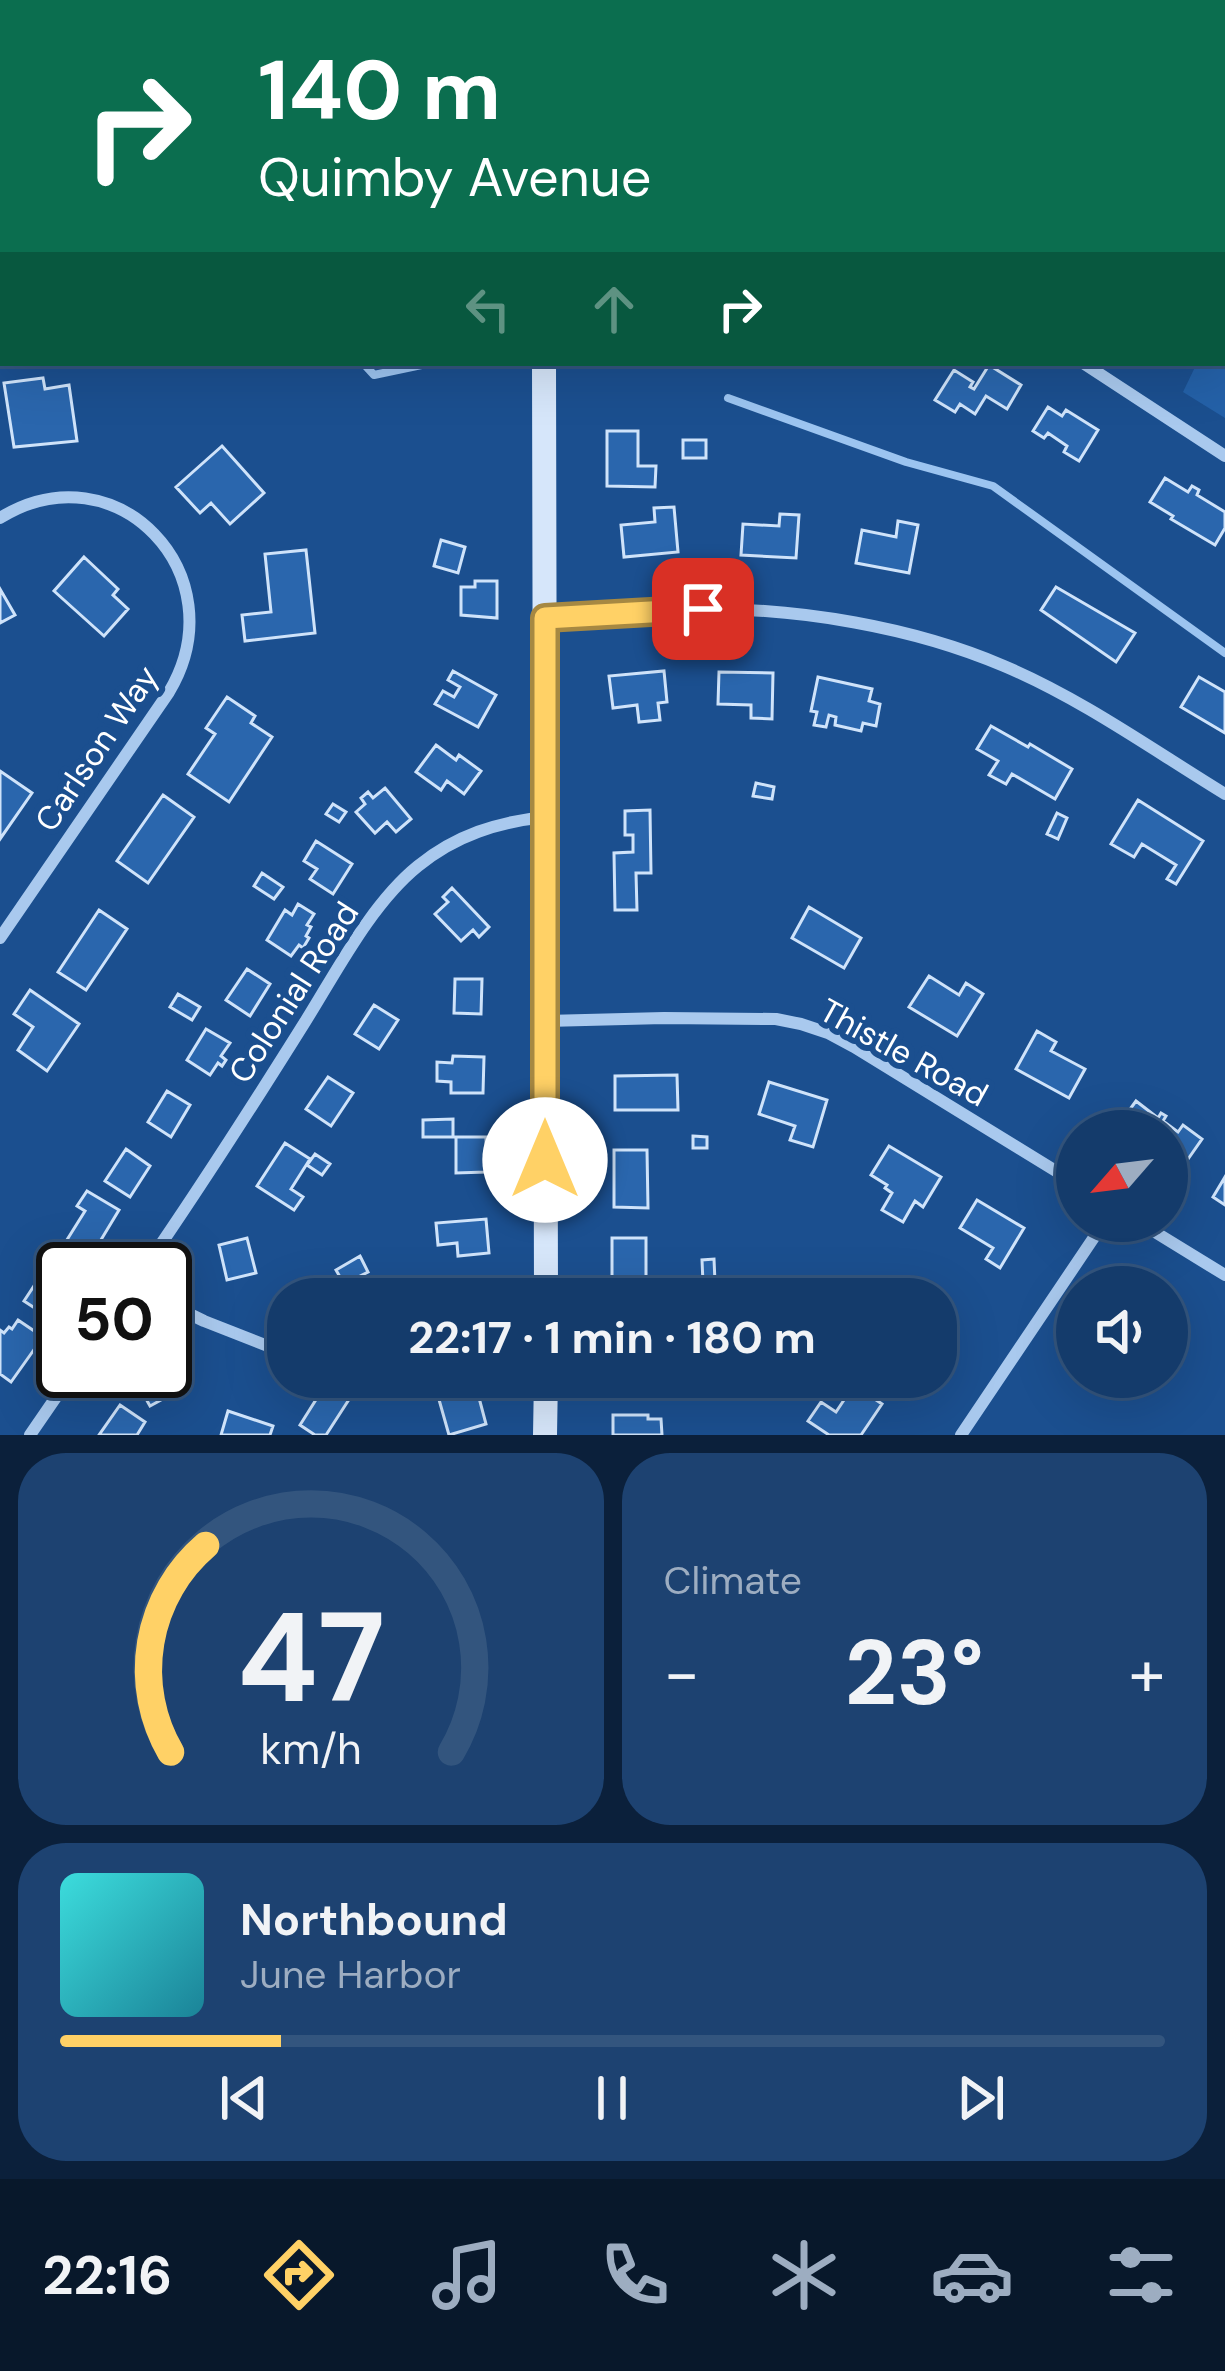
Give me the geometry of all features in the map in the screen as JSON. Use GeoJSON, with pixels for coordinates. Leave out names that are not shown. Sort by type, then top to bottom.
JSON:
{"type":"FeatureCollection","features":[{"type":"Feature","properties":{"kind":"main road"},"geometry":{"type":"LineString","coordinates":[[544,366],[546,1278]]}},
{"type":"Feature","properties":{"kind":"main road"},"geometry":{"type":"LineString","coordinates":[[545,1398],[545,1435]]}},
{"type":"Feature","properties":{"kind":"street"},"geometry":{"type":"LineString","coordinates":[[1087,366],[1225,456]]}},
{"type":"Feature","properties":{"kind":"street","name":"Carlson Way"},"geometry":{"type":"LineString","coordinates":[[0,518],[34,502],[62,498],[105,504],[131,516],[154,533],[172,556],[188,596],[191,624],[183,667],[170,692],[0,938]]}},
{"type":"Feature","properties":{"kind":"street"},"geometry":{"type":"LineString","coordinates":[[545,618],[660,610],[769,611],[846,621],[950,646],[1003,665],[1069,698],[1225,794]]}},
{"type":"Feature","properties":{"kind":"street","name":"Colonial Road"},"geometry":{"type":"LineString","coordinates":[[163,1242],[349,952],[401,881],[422,862],[469,835],[545,817]]}},
{"type":"Feature","properties":{"kind":"street","name":"Thistle Road"},"geometry":{"type":"LineString","coordinates":[[545,1022],[726,1018],[801,1024],[854,1047],[1056,1171]]}},
{"type":"Feature","properties":{"kind":"street"},"geometry":{"type":"LineString","coordinates":[[962,1435],[1091,1242]]}},
{"type":"Feature","properties":{"kind":"street"},"geometry":{"type":"LineString","coordinates":[[1171,1242],[1225,1275]]}},
{"type":"Feature","properties":{"kind":"street"},"geometry":{"type":"LineString","coordinates":[[192,1313],[267,1345]]}},
{"type":"Feature","properties":{"kind":"street"},"geometry":{"type":"LineString","coordinates":[[30,1435],[55,1398]]}},
{"type":"Feature","properties":{"kind":"shaded area"},"geometry":{"type":"Polygon","coordinates":[[[1196,366],[1225,366],[1225,418],[1183,392],[1196,366]]]}},
{"type":"Feature","properties":{"kind":"building"},"geometry":{"type":"Polygon","coordinates":[[[988,366],[1021,385],[1007,409],[986,396],[975,414],[960,404],[955,412],[935,400],[954,370],[973,382],[970,387],[974,389],[988,366]]]}},
{"type":"Feature","properties":{"kind":"building"},"geometry":{"type":"Polygon","coordinates":[[[43,378],[45,389],[69,385],[77,441],[14,447],[4,383],[43,378]]]}},
{"type":"Feature","properties":{"kind":"building"},"geometry":{"type":"Polygon","coordinates":[[[1048,407],[1062,416],[1066,410],[1098,430],[1079,461],[1048,433],[1044,438],[1033,431],[1048,407]]]}},
{"type":"Feature","properties":{"kind":"building"},"geometry":{"type":"Polygon","coordinates":[[[607,431],[638,431],[638,466],[656,466],[655,487],[607,486],[607,431]]]}},
{"type":"Feature","properties":{"kind":"building"},"geometry":{"type":"Polygon","coordinates":[[[683,440],[706,440],[706,458],[683,458],[683,440]]]}},
{"type":"Feature","properties":{"kind":"building"},"geometry":{"type":"Polygon","coordinates":[[[222,446],[264,493],[230,524],[211,503],[200,513],[176,487],[222,446]]]}},
{"type":"Feature","properties":{"kind":"building"},"geometry":{"type":"Polygon","coordinates":[[[1165,478],[1188,492],[1192,486],[1199,490],[1197,495],[1225,512],[1225,528],[1215,545],[1150,502],[1165,478]]]}},
{"type":"Feature","properties":{"kind":"building"},"geometry":{"type":"Polygon","coordinates":[[[674,507],[678,552],[624,557],[621,525],[655,522],[654,508],[674,507]]]}},
{"type":"Feature","properties":{"kind":"building"},"geometry":{"type":"Polygon","coordinates":[[[780,514],[799,515],[796,558],[741,555],[743,524],[779,526],[780,514]]]}},
{"type":"Feature","properties":{"kind":"building"},"geometry":{"type":"Polygon","coordinates":[[[898,521],[918,525],[909,573],[856,563],[862,530],[896,537],[898,521]]]}},
{"type":"Feature","properties":{"kind":"building"},"geometry":{"type":"Polygon","coordinates":[[[441,540],[465,547],[458,573],[434,566],[441,540]]]}},
{"type":"Feature","properties":{"kind":"building"},"geometry":{"type":"Polygon","coordinates":[[[306,550],[315,633],[245,641],[242,615],[271,612],[265,554],[306,550]]]}},
{"type":"Feature","properties":{"kind":"building"},"geometry":{"type":"Polygon","coordinates":[[[84,557],[118,589],[113,595],[128,609],[104,636],[54,591],[84,557]]]}},
{"type":"Feature","properties":{"kind":"building"},"geometry":{"type":"Polygon","coordinates":[[[475,581],[497,581],[497,618],[461,615],[461,587],[475,587],[475,581]]]}},
{"type":"Feature","properties":{"kind":"building"},"geometry":{"type":"Polygon","coordinates":[[[1056,587],[1135,633],[1116,662],[1041,610],[1056,587]]]}},
{"type":"Feature","properties":{"kind":"building"},"geometry":{"type":"Polygon","coordinates":[[[0,589],[15,615],[0,623],[0,589]]]}},
{"type":"Feature","properties":{"kind":"building"},"geometry":{"type":"Polygon","coordinates":[[[453,671],[496,695],[478,727],[435,704],[443,691],[454,697],[460,687],[448,680],[453,671]]]}},
{"type":"Feature","properties":{"kind":"building"},"geometry":{"type":"Polygon","coordinates":[[[664,671],[667,702],[658,703],[660,720],[639,722],[637,705],[613,708],[609,676],[664,671]]]}},
{"type":"Feature","properties":{"kind":"building"},"geometry":{"type":"Polygon","coordinates":[[[719,672],[773,673],[772,719],[751,718],[751,705],[718,704],[719,672]]]}},
{"type":"Feature","properties":{"kind":"building"},"geometry":{"type":"Polygon","coordinates":[[[818,677],[872,689],[869,701],[880,704],[876,726],[863,723],[861,731],[835,725],[836,717],[829,715],[826,727],[814,725],[817,712],[811,711],[818,677]]]}},
{"type":"Feature","properties":{"kind":"building"},"geometry":{"type":"Polygon","coordinates":[[[1199,677],[1225,692],[1225,733],[1181,707],[1199,677]]]}},
{"type":"Feature","properties":{"kind":"building"},"geometry":{"type":"Polygon","coordinates":[[[227,697],[255,716],[251,723],[272,737],[229,802],[188,774],[215,734],[206,728],[227,697]]]}},
{"type":"Feature","properties":{"kind":"building"},"geometry":{"type":"Polygon","coordinates":[[[991,726],[1072,769],[1055,799],[1012,774],[1006,784],[989,775],[998,761],[977,749],[991,726]]]}},
{"type":"Feature","properties":{"kind":"building"},"geometry":{"type":"Polygon","coordinates":[[[436,745],[481,771],[464,794],[447,781],[441,790],[416,772],[436,745]]]}},
{"type":"Feature","properties":{"kind":"building"},"geometry":{"type":"Polygon","coordinates":[[[0,771],[32,793],[0,839],[0,771]]]}},
{"type":"Feature","properties":{"kind":"building"},"geometry":{"type":"Polygon","coordinates":[[[756,783],[774,787],[772,799],[753,796],[756,783]]]}},
{"type":"Feature","properties":{"kind":"building"},"geometry":{"type":"Polygon","coordinates":[[[385,788],[411,819],[396,832],[387,822],[375,833],[356,812],[365,804],[361,798],[368,792],[373,798],[385,788]]]}},
{"type":"Feature","properties":{"kind":"building"},"geometry":{"type":"Polygon","coordinates":[[[163,795],[194,817],[148,883],[117,861],[163,795]]]}},
{"type":"Feature","properties":{"kind":"building"},"geometry":{"type":"Polygon","coordinates":[[[1138,800],[1203,841],[1176,884],[1167,879],[1176,865],[1142,844],[1134,857],[1111,844],[1138,800]]]}},
{"type":"Feature","properties":{"kind":"building"},"geometry":{"type":"Polygon","coordinates":[[[333,804],[346,812],[339,822],[326,814],[333,804]]]}},
{"type":"Feature","properties":{"kind":"building"},"geometry":{"type":"Polygon","coordinates":[[[650,810],[651,873],[636,873],[637,910],[615,910],[614,853],[633,852],[633,835],[625,835],[625,811],[650,810]]]}},
{"type":"Feature","properties":{"kind":"building"},"geometry":{"type":"Polygon","coordinates":[[[1057,813],[1067,818],[1058,839],[1047,834],[1057,813]]]}},
{"type":"Feature","properties":{"kind":"building"},"geometry":{"type":"Polygon","coordinates":[[[316,841],[352,864],[333,894],[310,879],[317,869],[304,861],[316,841]]]}},
{"type":"Feature","properties":{"kind":"building"},"geometry":{"type":"Polygon","coordinates":[[[262,873],[283,887],[274,899],[254,886],[262,873]]]}},
{"type":"Feature","properties":{"kind":"building"},"geometry":{"type":"Polygon","coordinates":[[[452,888],[489,927],[479,937],[473,930],[461,941],[435,914],[448,902],[443,897],[452,888]]]}},
{"type":"Feature","properties":{"kind":"building"},"geometry":{"type":"Polygon","coordinates":[[[298,904],[314,914],[307,925],[311,927],[309,938],[291,956],[267,940],[285,910],[292,915],[298,904]]]}},
{"type":"Feature","properties":{"kind":"building"},"geometry":{"type":"Polygon","coordinates":[[[809,907],[861,938],[844,968],[792,938],[809,907]]]}},
{"type":"Feature","properties":{"kind":"building"},"geometry":{"type":"Polygon","coordinates":[[[99,910],[127,929],[86,990],[58,972],[99,910]]]}},
{"type":"Feature","properties":{"kind":"building"},"geometry":{"type":"Polygon","coordinates":[[[247,969],[270,984],[250,1016],[226,1000],[247,969]]]}},
{"type":"Feature","properties":{"kind":"building"},"geometry":{"type":"Polygon","coordinates":[[[929,976],[959,995],[966,983],[983,994],[957,1036],[909,1007],[929,976]]]}},
{"type":"Feature","properties":{"kind":"building"},"geometry":{"type":"Polygon","coordinates":[[[455,979],[482,979],[481,1014],[454,1013],[455,979]]]}},
{"type":"Feature","properties":{"kind":"building"},"geometry":{"type":"Polygon","coordinates":[[[30,990],[79,1024],[47,1071],[18,1050],[33,1027],[14,1014],[30,990]]]}},
{"type":"Feature","properties":{"kind":"building"},"geometry":{"type":"Polygon","coordinates":[[[178,994],[200,1007],[192,1020],[170,1007],[178,994]]]}},
{"type":"Feature","properties":{"kind":"building"},"geometry":{"type":"Polygon","coordinates":[[[374,1005],[398,1020],[379,1049],[355,1034],[374,1005]]]}},
{"type":"Feature","properties":{"kind":"building"},"geometry":{"type":"Polygon","coordinates":[[[206,1029],[230,1043],[221,1056],[226,1060],[210,1075],[187,1060],[206,1029]]]}},
{"type":"Feature","properties":{"kind":"building"},"geometry":{"type":"Polygon","coordinates":[[[1037,1031],[1056,1042],[1051,1051],[1085,1069],[1069,1098],[1016,1069],[1037,1031]]]}},
{"type":"Feature","properties":{"kind":"building"},"geometry":{"type":"Polygon","coordinates":[[[453,1056],[484,1057],[483,1093],[451,1093],[451,1082],[437,1081],[437,1062],[452,1063],[453,1056]]]}},
{"type":"Feature","properties":{"kind":"building"},"geometry":{"type":"Polygon","coordinates":[[[677,1075],[678,1110],[615,1110],[615,1076],[677,1075]]]}},
{"type":"Feature","properties":{"kind":"building"},"geometry":{"type":"Polygon","coordinates":[[[328,1077],[353,1093],[331,1126],[306,1109],[328,1077]]]}},
{"type":"Feature","properties":{"kind":"building"},"geometry":{"type":"Polygon","coordinates":[[[769,1082],[827,1100],[813,1147],[790,1140],[795,1126],[759,1114],[769,1082]]]}},
{"type":"Feature","properties":{"kind":"building"},"geometry":{"type":"Polygon","coordinates":[[[167,1091],[190,1105],[171,1137],[148,1122],[167,1091]]]}},
{"type":"Feature","properties":{"kind":"building"},"geometry":{"type":"Polygon","coordinates":[[[453,1119],[453,1137],[423,1137],[423,1120],[453,1119]]]}},
{"type":"Feature","properties":{"kind":"building"},"geometry":{"type":"Polygon","coordinates":[[[1188,1129],[1202,1139],[1188,1159],[1188,1129]]]}},
{"type":"Feature","properties":{"kind":"building"},"geometry":{"type":"Polygon","coordinates":[[[693,1136],[707,1137],[707,1148],[693,1148],[693,1136]]]}},
{"type":"Feature","properties":{"kind":"building"},"geometry":{"type":"Polygon","coordinates":[[[456,1137],[486,1137],[486,1172],[456,1173],[456,1137]]]}},
{"type":"Feature","properties":{"kind":"building"},"geometry":{"type":"Polygon","coordinates":[[[285,1143],[310,1159],[291,1189],[303,1197],[294,1210],[257,1186],[285,1143]]]}},
{"type":"Feature","properties":{"kind":"building"},"geometry":{"type":"Polygon","coordinates":[[[889,1146],[941,1177],[923,1207],[915,1201],[903,1222],[882,1210],[892,1193],[871,1175],[889,1146]]]}},
{"type":"Feature","properties":{"kind":"building"},"geometry":{"type":"Polygon","coordinates":[[[126,1149],[150,1166],[130,1197],[105,1181],[126,1149]]]}},
{"type":"Feature","properties":{"kind":"building"},"geometry":{"type":"Polygon","coordinates":[[[614,1150],[647,1150],[648,1208],[614,1207],[614,1150]]]}},
{"type":"Feature","properties":{"kind":"building"},"geometry":{"type":"Polygon","coordinates":[[[315,1154],[330,1164],[322,1175],[307,1165],[315,1154]]]}},
{"type":"Feature","properties":{"kind":"building"},"geometry":{"type":"Polygon","coordinates":[[[1225,1177],[1225,1205],[1213,1197],[1225,1177]]]}},
{"type":"Feature","properties":{"kind":"building"},"geometry":{"type":"Polygon","coordinates":[[[87,1191],[119,1210],[100,1242],[66,1242],[85,1211],[77,1206],[87,1191]]]}},
{"type":"Feature","properties":{"kind":"building"},"geometry":{"type":"Polygon","coordinates":[[[977,1200],[1024,1228],[1000,1268],[986,1259],[993,1248],[960,1228],[977,1200]]]}},
{"type":"Feature","properties":{"kind":"building"},"geometry":{"type":"Polygon","coordinates":[[[486,1219],[489,1253],[458,1256],[457,1243],[438,1245],[436,1223],[486,1219]]]}},
{"type":"Feature","properties":{"kind":"building"},"geometry":{"type":"Polygon","coordinates":[[[247,1238],[256,1273],[227,1280],[219,1245],[247,1238]]]}},
{"type":"Feature","properties":{"kind":"building"},"geometry":{"type":"Polygon","coordinates":[[[612,1238],[646,1238],[646,1278],[612,1278],[612,1238]]]}},
{"type":"Feature","properties":{"kind":"building"},"geometry":{"type":"Polygon","coordinates":[[[360,1256],[368,1272],[341,1278],[336,1270],[360,1256]]]}},
{"type":"Feature","properties":{"kind":"building"},"geometry":{"type":"Polygon","coordinates":[[[714,1259],[715,1278],[703,1278],[702,1260],[714,1259]]]}},
{"type":"Feature","properties":{"kind":"building"},"geometry":{"type":"Polygon","coordinates":[[[36,1283],[36,1309],[24,1301],[36,1283]]]}},
{"type":"Feature","properties":{"kind":"building"},"geometry":{"type":"Polygon","coordinates":[[[18,1320],[36,1332],[36,1347],[11,1382],[0,1374],[0,1330],[12,1329],[18,1320]]]}},
{"type":"Feature","properties":{"kind":"building"},"geometry":{"type":"Polygon","coordinates":[[[317,1398],[350,1398],[326,1435],[315,1435],[300,1425],[317,1398]]]}},
{"type":"Feature","properties":{"kind":"building"},"geometry":{"type":"Polygon","coordinates":[[[439,1398],[479,1398],[486,1424],[449,1435],[439,1398]]]}},
{"type":"Feature","properties":{"kind":"building"},"geometry":{"type":"Polygon","coordinates":[[[845,1398],[873,1398],[882,1404],[861,1435],[829,1435],[808,1421],[821,1402],[836,1412],[845,1398]]]}},
{"type":"Feature","properties":{"kind":"building"},"geometry":{"type":"Polygon","coordinates":[[[120,1405],[145,1422],[137,1435],[99,1435],[120,1405]]]}},
{"type":"Feature","properties":{"kind":"building"},"geometry":{"type":"Polygon","coordinates":[[[228,1411],[273,1426],[270,1435],[221,1435],[228,1411]]]}},
{"type":"Feature","properties":{"kind":"building"},"geometry":{"type":"Polygon","coordinates":[[[613,1415],[661,1419],[662,1435],[613,1435],[613,1415]]]}},
{"type":"Feature","properties":{"kind":"waterway"},"geometry":{"type":"LineString","coordinates":[[366,366],[374,375],[417,366]]}},
{"type":"Feature","properties":{"kind":"waterway"},"geometry":{"type":"LineString","coordinates":[[728,398],[906,462],[993,486],[1225,653]]}},
{"type":"Feature","properties":{"kind":"route"},"geometry":{"type":"LineString","coordinates":[[545,1160],[545,618],[703,609]]}}]}
